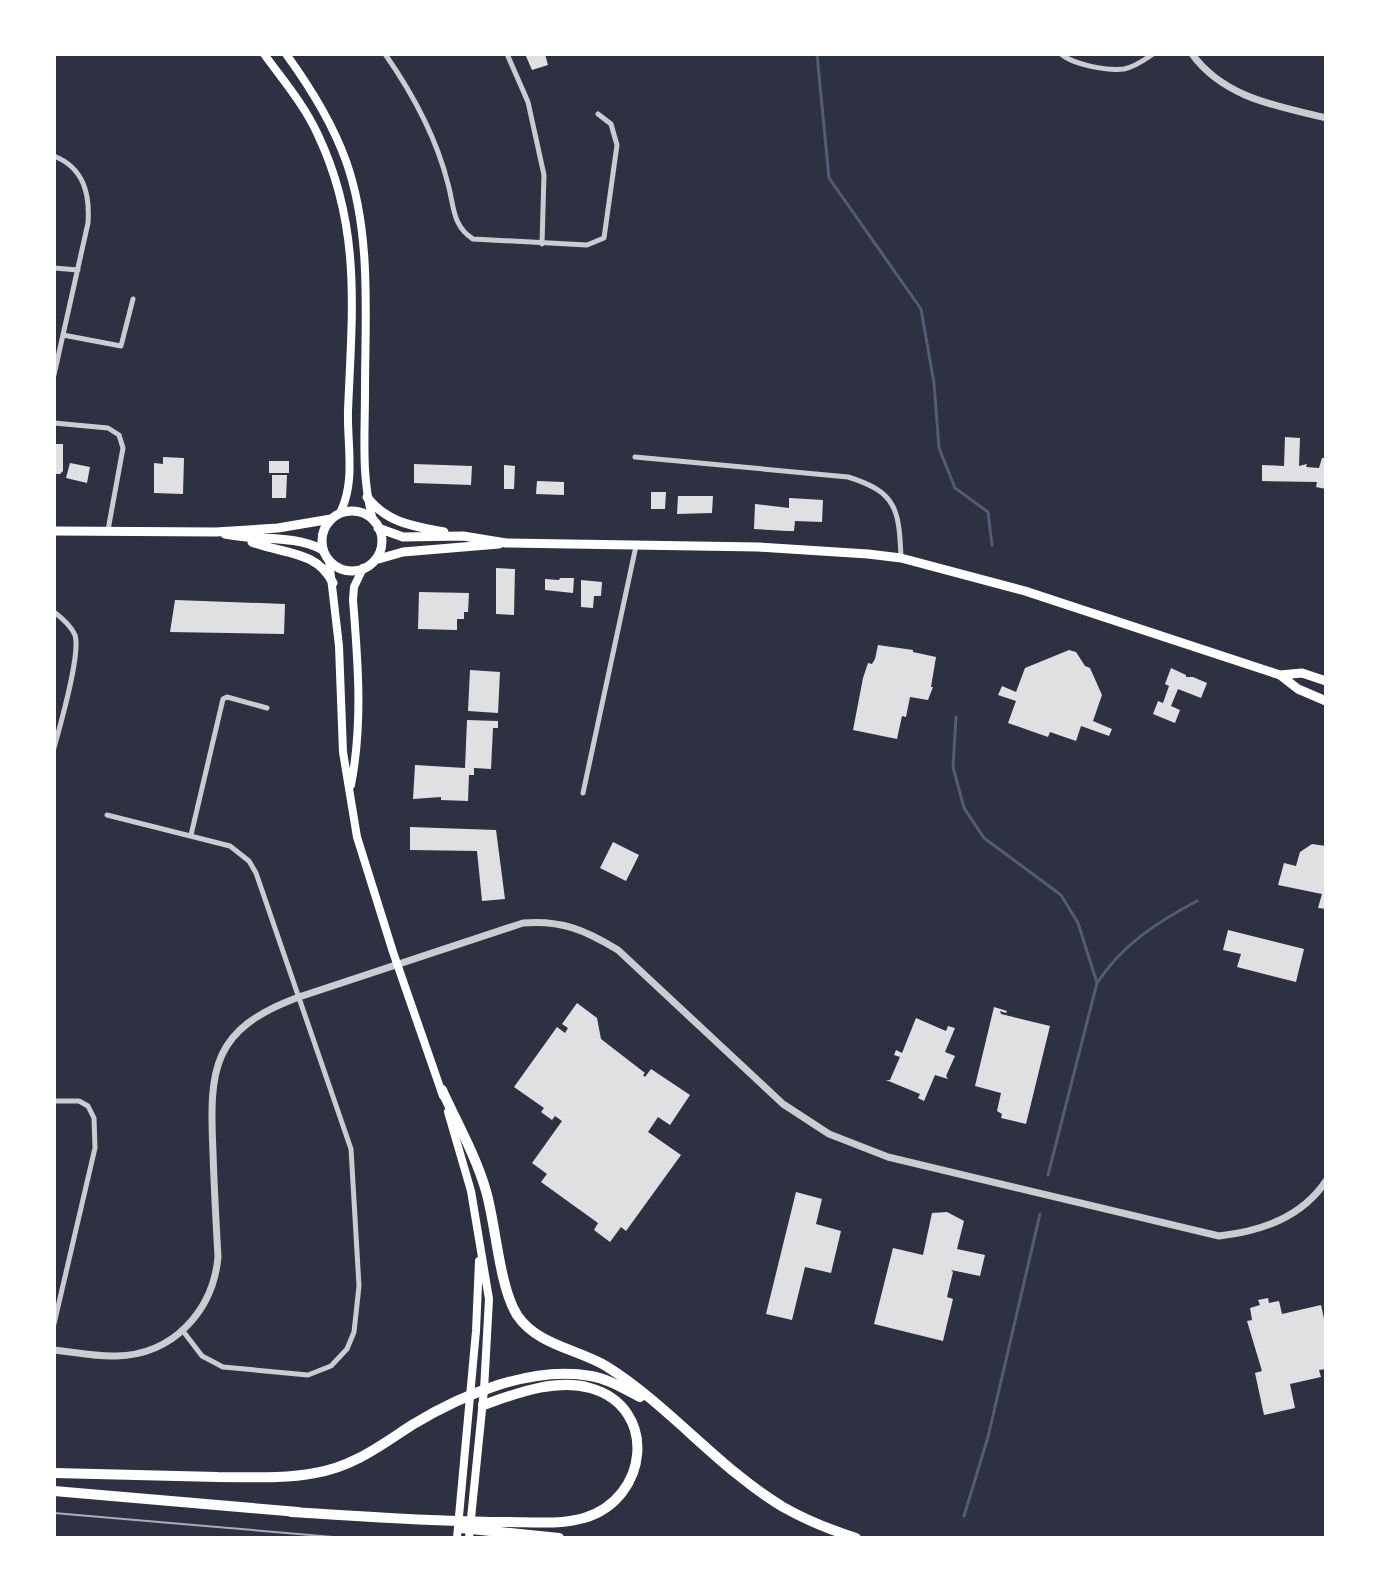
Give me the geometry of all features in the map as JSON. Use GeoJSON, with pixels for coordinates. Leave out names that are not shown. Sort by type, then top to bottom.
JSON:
{"type":"FeatureCollection","features":[{"type":"Feature","properties":{"kind":"highway"},"geometry":{"type":"LineString","coordinates":[[442,1090],[485,1188],[508,1293],[525,1325],[537,1334],[602,1364],[660,1408],[731,1469],[783,1507],[856,1538]]}},
{"type":"Feature","properties":{"kind":"highway"},"geometry":{"type":"LineString","coordinates":[[54,1473],[224,1477],[318,1473],[356,1461],[441,1407],[484,1390],[532,1378],[576,1374],[612,1382],[660,1408]]}},
{"type":"Feature","properties":{"kind":"highway"},"geometry":{"type":"LineString","coordinates":[[291,1512],[464,1523],[567,1521],[600,1512],[614,1503],[626,1489],[638,1463],[637,1437],[626,1413],[603,1393],[572,1385],[553,1386],[483,1405]]}},
{"type":"Feature","properties":{"kind":"highway"},"geometry":{"type":"LineString","coordinates":[[54,1491],[559,1538]]}},
{"type":"Feature","properties":{"kind":"main road"},"geometry":{"type":"LineString","coordinates":[[264,54],[299,101],[318,134],[340,193],[345,218],[354,291],[347,431],[350,481],[346,501],[323,533],[323,550],[329,560],[333,583],[343,752],[362,860],[442,1090],[471,1191],[489,1299],[483,1405],[469,1538]]}},
{"type":"Feature","properties":{"kind":"main road"},"geometry":{"type":"LineString","coordinates":[[286,54],[310,86],[329,123],[346,161],[357,201],[366,284],[364,465],[367,497],[381,545],[374,560]]}},
{"type":"Feature","properties":{"kind":"main road"},"geometry":{"type":"LineString","coordinates":[[367,497],[377,510],[397,522],[506,543]]}},
{"type":"Feature","properties":{"kind":"main road"},"geometry":{"type":"LineString","coordinates":[[54,531],[216,532],[292,526],[358,511],[403,537],[463,536]]}},
{"type":"Feature","properties":{"kind":"main road"},"geometry":{"type":"LineString","coordinates":[[216,532],[314,560],[323,566],[333,583]]}},
{"type":"Feature","properties":{"kind":"main road"},"geometry":{"type":"LineString","coordinates":[[241,538],[305,542],[323,550]]}},
{"type":"Feature","properties":{"kind":"main road"},"geometry":{"type":"LineString","coordinates":[[349,794],[357,752],[358,718],[354,587],[363,568],[374,560],[403,552],[506,543],[758,547],[901,558],[1025,591],[1280,675],[1298,689],[1326,701]]}},
{"type":"Feature","properties":{"kind":"main road"},"geometry":{"type":"LineString","coordinates":[[329,560],[345,570],[363,568]]}},
{"type":"Feature","properties":{"kind":"main road"},"geometry":{"type":"LineString","coordinates":[[1280,675],[1302,673],[1326,681]]}},
{"type":"Feature","properties":{"kind":"main road"},"geometry":{"type":"LineString","coordinates":[[457,1538],[477,1323],[479,1252]]}},
{"type":"Feature","properties":{"kind":"street"},"geometry":{"type":"LineString","coordinates":[[385,54],[425,119],[441,160],[462,232],[482,241],[593,245],[604,238],[617,145],[611,124],[598,114]]}},
{"type":"Feature","properties":{"kind":"street"},"geometry":{"type":"LineString","coordinates":[[507,54],[528,102],[544,175],[542,244]]}},
{"type":"Feature","properties":{"kind":"street"},"geometry":{"type":"LineString","coordinates":[[1061,54],[1067,59],[1125,69],[1153,54]]}},
{"type":"Feature","properties":{"kind":"street"},"geometry":{"type":"LineString","coordinates":[[1192,54],[1212,75],[1246,97],[1326,118]]}},
{"type":"Feature","properties":{"kind":"street"},"geometry":{"type":"LineString","coordinates":[[54,156],[73,169],[88,193],[88,223],[54,375]]}},
{"type":"Feature","properties":{"kind":"street"},"geometry":{"type":"LineString","coordinates":[[54,268],[78,270]]}},
{"type":"Feature","properties":{"kind":"street"},"geometry":{"type":"LineString","coordinates":[[63,335],[121,346],[133,299]]}},
{"type":"Feature","properties":{"kind":"street"},"geometry":{"type":"LineString","coordinates":[[54,423],[108,428],[119,435],[123,448],[108,530]]}},
{"type":"Feature","properties":{"kind":"street"},"geometry":{"type":"LineString","coordinates":[[635,457],[848,477],[871,484],[888,497],[899,519],[901,558]]}},
{"type":"Feature","properties":{"kind":"street"},"geometry":{"type":"LineString","coordinates":[[583,793],[636,546]]}},
{"type":"Feature","properties":{"kind":"street"},"geometry":{"type":"LineString","coordinates":[[54,612],[65,620],[75,637],[74,659],[54,748]]}},
{"type":"Feature","properties":{"kind":"street"},"geometry":{"type":"LineString","coordinates":[[191,835],[223,699],[227,697],[267,708]]}},
{"type":"Feature","properties":{"kind":"street"},"geometry":{"type":"LineString","coordinates":[[107,815],[230,846],[249,861],[256,873],[351,1149],[359,1286],[352,1341],[331,1366],[308,1375],[223,1367],[202,1356],[183,1331]]}},
{"type":"Feature","properties":{"kind":"street"},"geometry":{"type":"LineString","coordinates":[[54,1350],[116,1356],[137,1354],[159,1346],[183,1331],[206,1300],[217,1268],[210,1099],[216,1068],[232,1038],[247,1023],[267,1009],[299,997],[523,923],[560,923],[598,938],[618,950],[783,1104],[829,1134],[888,1157],[1219,1236],[1264,1228],[1303,1207],[1326,1181]]}},
{"type":"Feature","properties":{"kind":"street"},"geometry":{"type":"LineString","coordinates":[[54,1101],[79,1101],[88,1106],[94,1118],[95,1148],[54,1324]]}},
{"type":"Feature","properties":{"kind":"building"},"geometry":{"type":"Polygon","coordinates":[[[525,54],[545,54],[548,65],[532,70],[525,54]]]}},
{"type":"Feature","properties":{"kind":"building"},"geometry":{"type":"Polygon","coordinates":[[[1285,437],[1300,438],[1299,466],[1307,464],[1306,467],[1319,468],[1322,458],[1326,458],[1326,489],[1316,487],[1317,482],[1262,481],[1262,465],[1284,466],[1285,437]]]}},
{"type":"Feature","properties":{"kind":"building"},"geometry":{"type":"Polygon","coordinates":[[[54,444],[63,444],[63,471],[60,474],[54,474],[54,444]]]}},
{"type":"Feature","properties":{"kind":"building"},"geometry":{"type":"Polygon","coordinates":[[[163,457],[184,458],[183,494],[154,493],[154,463],[163,464],[163,457]]]}},
{"type":"Feature","properties":{"kind":"building"},"geometry":{"type":"Polygon","coordinates":[[[269,461],[289,461],[289,473],[269,473],[269,461]]]}},
{"type":"Feature","properties":{"kind":"building"},"geometry":{"type":"Polygon","coordinates":[[[70,463],[90,467],[87,483],[66,478],[70,463]]]}},
{"type":"Feature","properties":{"kind":"building"},"geometry":{"type":"Polygon","coordinates":[[[414,464],[472,466],[471,485],[414,483],[414,464]]]}},
{"type":"Feature","properties":{"kind":"building"},"geometry":{"type":"Polygon","coordinates":[[[504,465],[515,466],[514,489],[504,489],[504,465]]]}},
{"type":"Feature","properties":{"kind":"building"},"geometry":{"type":"Polygon","coordinates":[[[272,475],[287,475],[286,498],[272,498],[272,475]]]}},
{"type":"Feature","properties":{"kind":"building"},"geometry":{"type":"Polygon","coordinates":[[[537,481],[564,482],[564,495],[536,494],[537,481]]]}},
{"type":"Feature","properties":{"kind":"building"},"geometry":{"type":"Polygon","coordinates":[[[651,492],[666,492],[665,509],[651,509],[651,492]]]}},
{"type":"Feature","properties":{"kind":"building"},"geometry":{"type":"Polygon","coordinates":[[[678,496],[713,496],[712,513],[677,514],[678,496]]]}},
{"type":"Feature","properties":{"kind":"building"},"geometry":{"type":"Polygon","coordinates":[[[789,498],[823,500],[822,522],[795,521],[794,531],[754,529],[755,504],[789,508],[789,498]]]}},
{"type":"Feature","properties":{"kind":"building"},"geometry":{"type":"Polygon","coordinates":[[[496,568],[515,569],[514,615],[496,614],[496,568]]]}},
{"type":"Feature","properties":{"kind":"building"},"geometry":{"type":"Polygon","coordinates":[[[574,578],[573,593],[545,590],[545,579],[574,578]]]}},
{"type":"Feature","properties":{"kind":"building"},"geometry":{"type":"Polygon","coordinates":[[[581,580],[602,582],[601,596],[594,596],[593,608],[581,607],[581,580]]]}},
{"type":"Feature","properties":{"kind":"building"},"geometry":{"type":"Polygon","coordinates":[[[419,592],[469,593],[468,612],[464,612],[464,619],[457,619],[457,630],[418,629],[419,592]]]}},
{"type":"Feature","properties":{"kind":"building"},"geometry":{"type":"Polygon","coordinates":[[[175,600],[285,604],[284,634],[170,632],[175,600]]]}},
{"type":"Feature","properties":{"kind":"building"},"geometry":{"type":"Polygon","coordinates":[[[878,645],[936,657],[933,687],[928,700],[910,697],[897,739],[853,730],[863,678],[868,663],[872,664],[875,659],[878,645]]]}},
{"type":"Feature","properties":{"kind":"building"},"geometry":{"type":"Polygon","coordinates":[[[1069,650],[1076,652],[1085,666],[1090,668],[1102,695],[1093,721],[1112,729],[1109,736],[1081,726],[1076,741],[1050,732],[1048,737],[1008,723],[1016,701],[998,695],[1002,686],[1016,692],[1025,668],[1069,650]]]}},
{"type":"Feature","properties":{"kind":"building"},"geometry":{"type":"Polygon","coordinates":[[[1171,668],[1186,677],[1207,683],[1201,698],[1178,689],[1171,706],[1180,710],[1175,723],[1153,714],[1158,701],[1163,703],[1171,668]]]}},
{"type":"Feature","properties":{"kind":"building"},"geometry":{"type":"Polygon","coordinates":[[[470,670],[500,672],[498,713],[468,711],[470,670]]]}},
{"type":"Feature","properties":{"kind":"building"},"geometry":{"type":"Polygon","coordinates":[[[467,720],[498,721],[498,728],[493,728],[491,769],[474,768],[474,775],[469,775],[468,801],[441,800],[441,797],[413,799],[415,765],[465,768],[467,720]]]}},
{"type":"Feature","properties":{"kind":"building"},"geometry":{"type":"Polygon","coordinates":[[[410,827],[496,830],[505,899],[482,901],[477,851],[410,850],[410,827]]]}},
{"type":"Feature","properties":{"kind":"building"},"geometry":{"type":"Polygon","coordinates":[[[613,842],[639,855],[626,881],[600,868],[613,842]]]}},
{"type":"Feature","properties":{"kind":"building"},"geometry":{"type":"Polygon","coordinates":[[[1312,844],[1326,846],[1326,909],[1318,908],[1322,894],[1278,885],[1284,863],[1296,866],[1300,852],[1312,844]]]}},
{"type":"Feature","properties":{"kind":"building"},"geometry":{"type":"Polygon","coordinates":[[[1228,930],[1304,949],[1296,982],[1237,967],[1241,954],[1223,950],[1228,930]]]}},
{"type":"Feature","properties":{"kind":"building"},"geometry":{"type":"Polygon","coordinates":[[[577,1003],[597,1018],[601,1039],[645,1073],[645,1077],[651,1069],[690,1095],[670,1125],[658,1117],[648,1132],[681,1155],[626,1231],[621,1227],[610,1242],[594,1230],[598,1223],[541,1182],[547,1174],[532,1163],[562,1121],[555,1116],[552,1120],[541,1112],[544,1108],[514,1087],[557,1027],[565,1033],[568,1028],[562,1024],[577,1003]]]}},
{"type":"Feature","properties":{"kind":"building"},"geometry":{"type":"Polygon","coordinates":[[[994,1007],[1007,1011],[1000,1011],[1001,1014],[1050,1026],[1026,1124],[1001,1118],[1002,1114],[997,1111],[1001,1093],[975,1086],[994,1007]]]}},
{"type":"Feature","properties":{"kind":"building"},"geometry":{"type":"Polygon","coordinates":[[[916,1018],[946,1031],[948,1026],[955,1028],[945,1052],[955,1056],[946,1076],[948,1079],[935,1075],[924,1101],[918,1098],[920,1094],[886,1080],[890,1080],[900,1057],[894,1055],[896,1050],[902,1053],[916,1018]]]}},
{"type":"Feature","properties":{"kind":"building"},"geometry":{"type":"Polygon","coordinates":[[[796,1192],[822,1199],[816,1224],[841,1231],[831,1273],[805,1267],[792,1320],[766,1314],[796,1192]]]}},
{"type":"Feature","properties":{"kind":"building"},"geometry":{"type":"Polygon","coordinates":[[[947,1212],[964,1221],[957,1249],[985,1255],[980,1276],[951,1270],[947,1297],[953,1299],[943,1341],[874,1324],[893,1248],[923,1255],[932,1213],[947,1212]]]}},
{"type":"Feature","properties":{"kind":"building"},"geometry":{"type":"Polygon","coordinates":[[[1268,1298],[1269,1303],[1279,1301],[1282,1314],[1321,1305],[1326,1328],[1326,1369],[1319,1370],[1321,1377],[1290,1384],[1295,1408],[1264,1415],[1255,1373],[1262,1371],[1247,1321],[1252,1320],[1250,1308],[1260,1305],[1258,1300],[1268,1298]]]}},
{"type":"Feature","properties":{"kind":"waterway"},"geometry":{"type":"LineString","coordinates":[[817,54],[829,178],[921,309],[934,383],[939,448],[955,488],[988,512],[992,545]]}},
{"type":"Feature","properties":{"kind":"waterway"},"geometry":{"type":"LineString","coordinates":[[956,717],[953,767],[964,808],[984,838],[1061,895],[1078,923],[1097,983],[1048,1175]]}},
{"type":"Feature","properties":{"kind":"waterway"},"geometry":{"type":"LineString","coordinates":[[1097,983],[1118,957],[1141,936],[1197,901]]}},
{"type":"Feature","properties":{"kind":"waterway"},"geometry":{"type":"LineString","coordinates":[[964,1516],[988,1437],[1040,1214]]}},
{"type":"Feature","properties":{"kind":"tram line"},"geometry":{"type":"LineString","coordinates":[[54,1513],[345,1538]]}}]}
